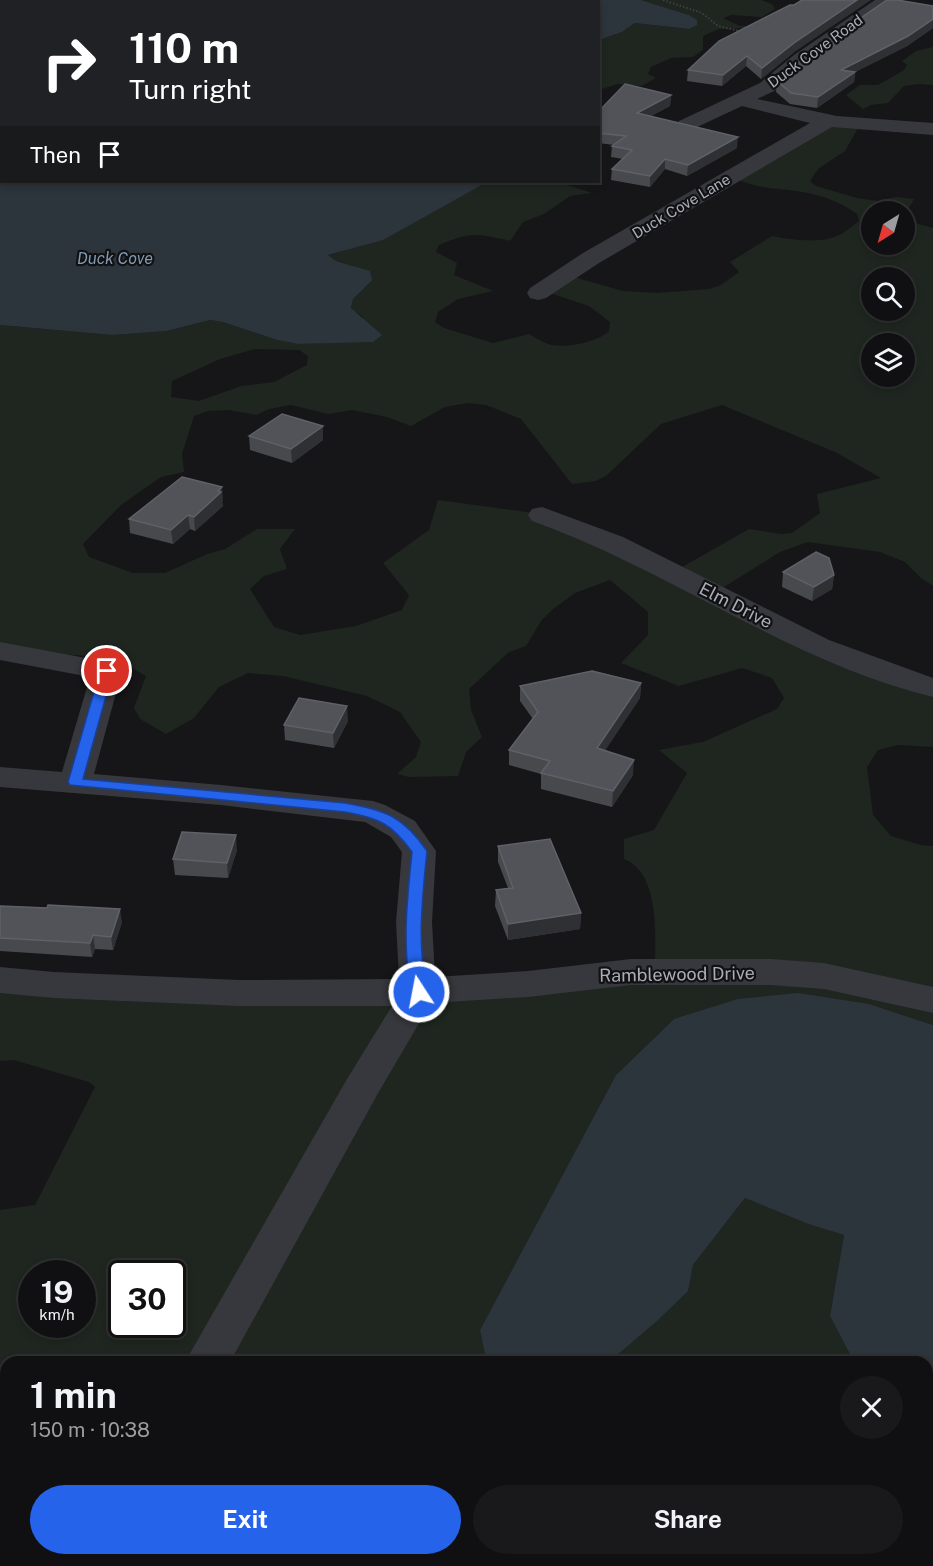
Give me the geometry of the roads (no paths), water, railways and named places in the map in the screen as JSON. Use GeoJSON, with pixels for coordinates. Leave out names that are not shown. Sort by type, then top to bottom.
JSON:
{"type":"FeatureCollection","features":[{"type":"Feature","properties":{"kind":"street","name":"Duck Cove Road"},"geometry":{"type":"LineString","coordinates":[[686,125],[767,87],[800,59],[886,0]]}},
{"type":"Feature","properties":{"kind":"street","name":"Duck Cove Road"},"geometry":{"type":"LineString","coordinates":[[742,100],[780,112],[826,122],[933,129]]}},
{"type":"Feature","properties":{"kind":"street","name":"Duck Cove Lane"},"geometry":{"type":"LineString","coordinates":[[538,293],[591,258],[826,122]]}},
{"type":"Feature","properties":{"kind":"street","name":"Elm Drive"},"geometry":{"type":"LineString","coordinates":[[542,515],[580,527],[818,646],[933,688]]}},
{"type":"Feature","properties":{"kind":"street"},"geometry":{"type":"LineString","coordinates":[[0,651],[107,671],[65,782]]}},
{"type":"Feature","properties":{"kind":"street"},"geometry":{"type":"LineString","coordinates":[[0,777],[345,807],[373,812],[403,829],[419,851],[412,920],[413,960],[419,992],[361,1089],[210,1356]]}},
{"type":"Feature","properties":{"kind":"street","name":"Ramblewood Drive"},"geometry":{"type":"LineString","coordinates":[[0,980],[54,985],[239,993],[369,994],[528,984],[631,972],[771,972],[824,976],[933,1000]]}},
{"type":"Feature","properties":{"kind":"water"},"geometry":{"type":"Polygon","coordinates":[[[600,0],[641,0],[689,15],[697,20],[697,25],[689,29],[635,23],[622,32],[600,40],[600,0]]]}},
{"type":"Feature","properties":{"kind":"water","name":"Duck Cove"},"geometry":{"type":"Polygon","coordinates":[[[0,183],[485,183],[383,240],[328,255],[336,261],[370,271],[372,280],[353,299],[351,308],[382,335],[373,342],[298,344],[210,320],[167,331],[112,335],[0,325],[0,183]]]}},
{"type":"Feature","properties":{"kind":"water"},"geometry":{"type":"Polygon","coordinates":[[[798,993],[869,1004],[933,1025],[933,1356],[851,1356],[830,1316],[844,1235],[808,1224],[745,1198],[693,1265],[688,1291],[616,1356],[485,1356],[480,1330],[616,1075],[674,1019],[738,999],[798,993]]]}}]}
